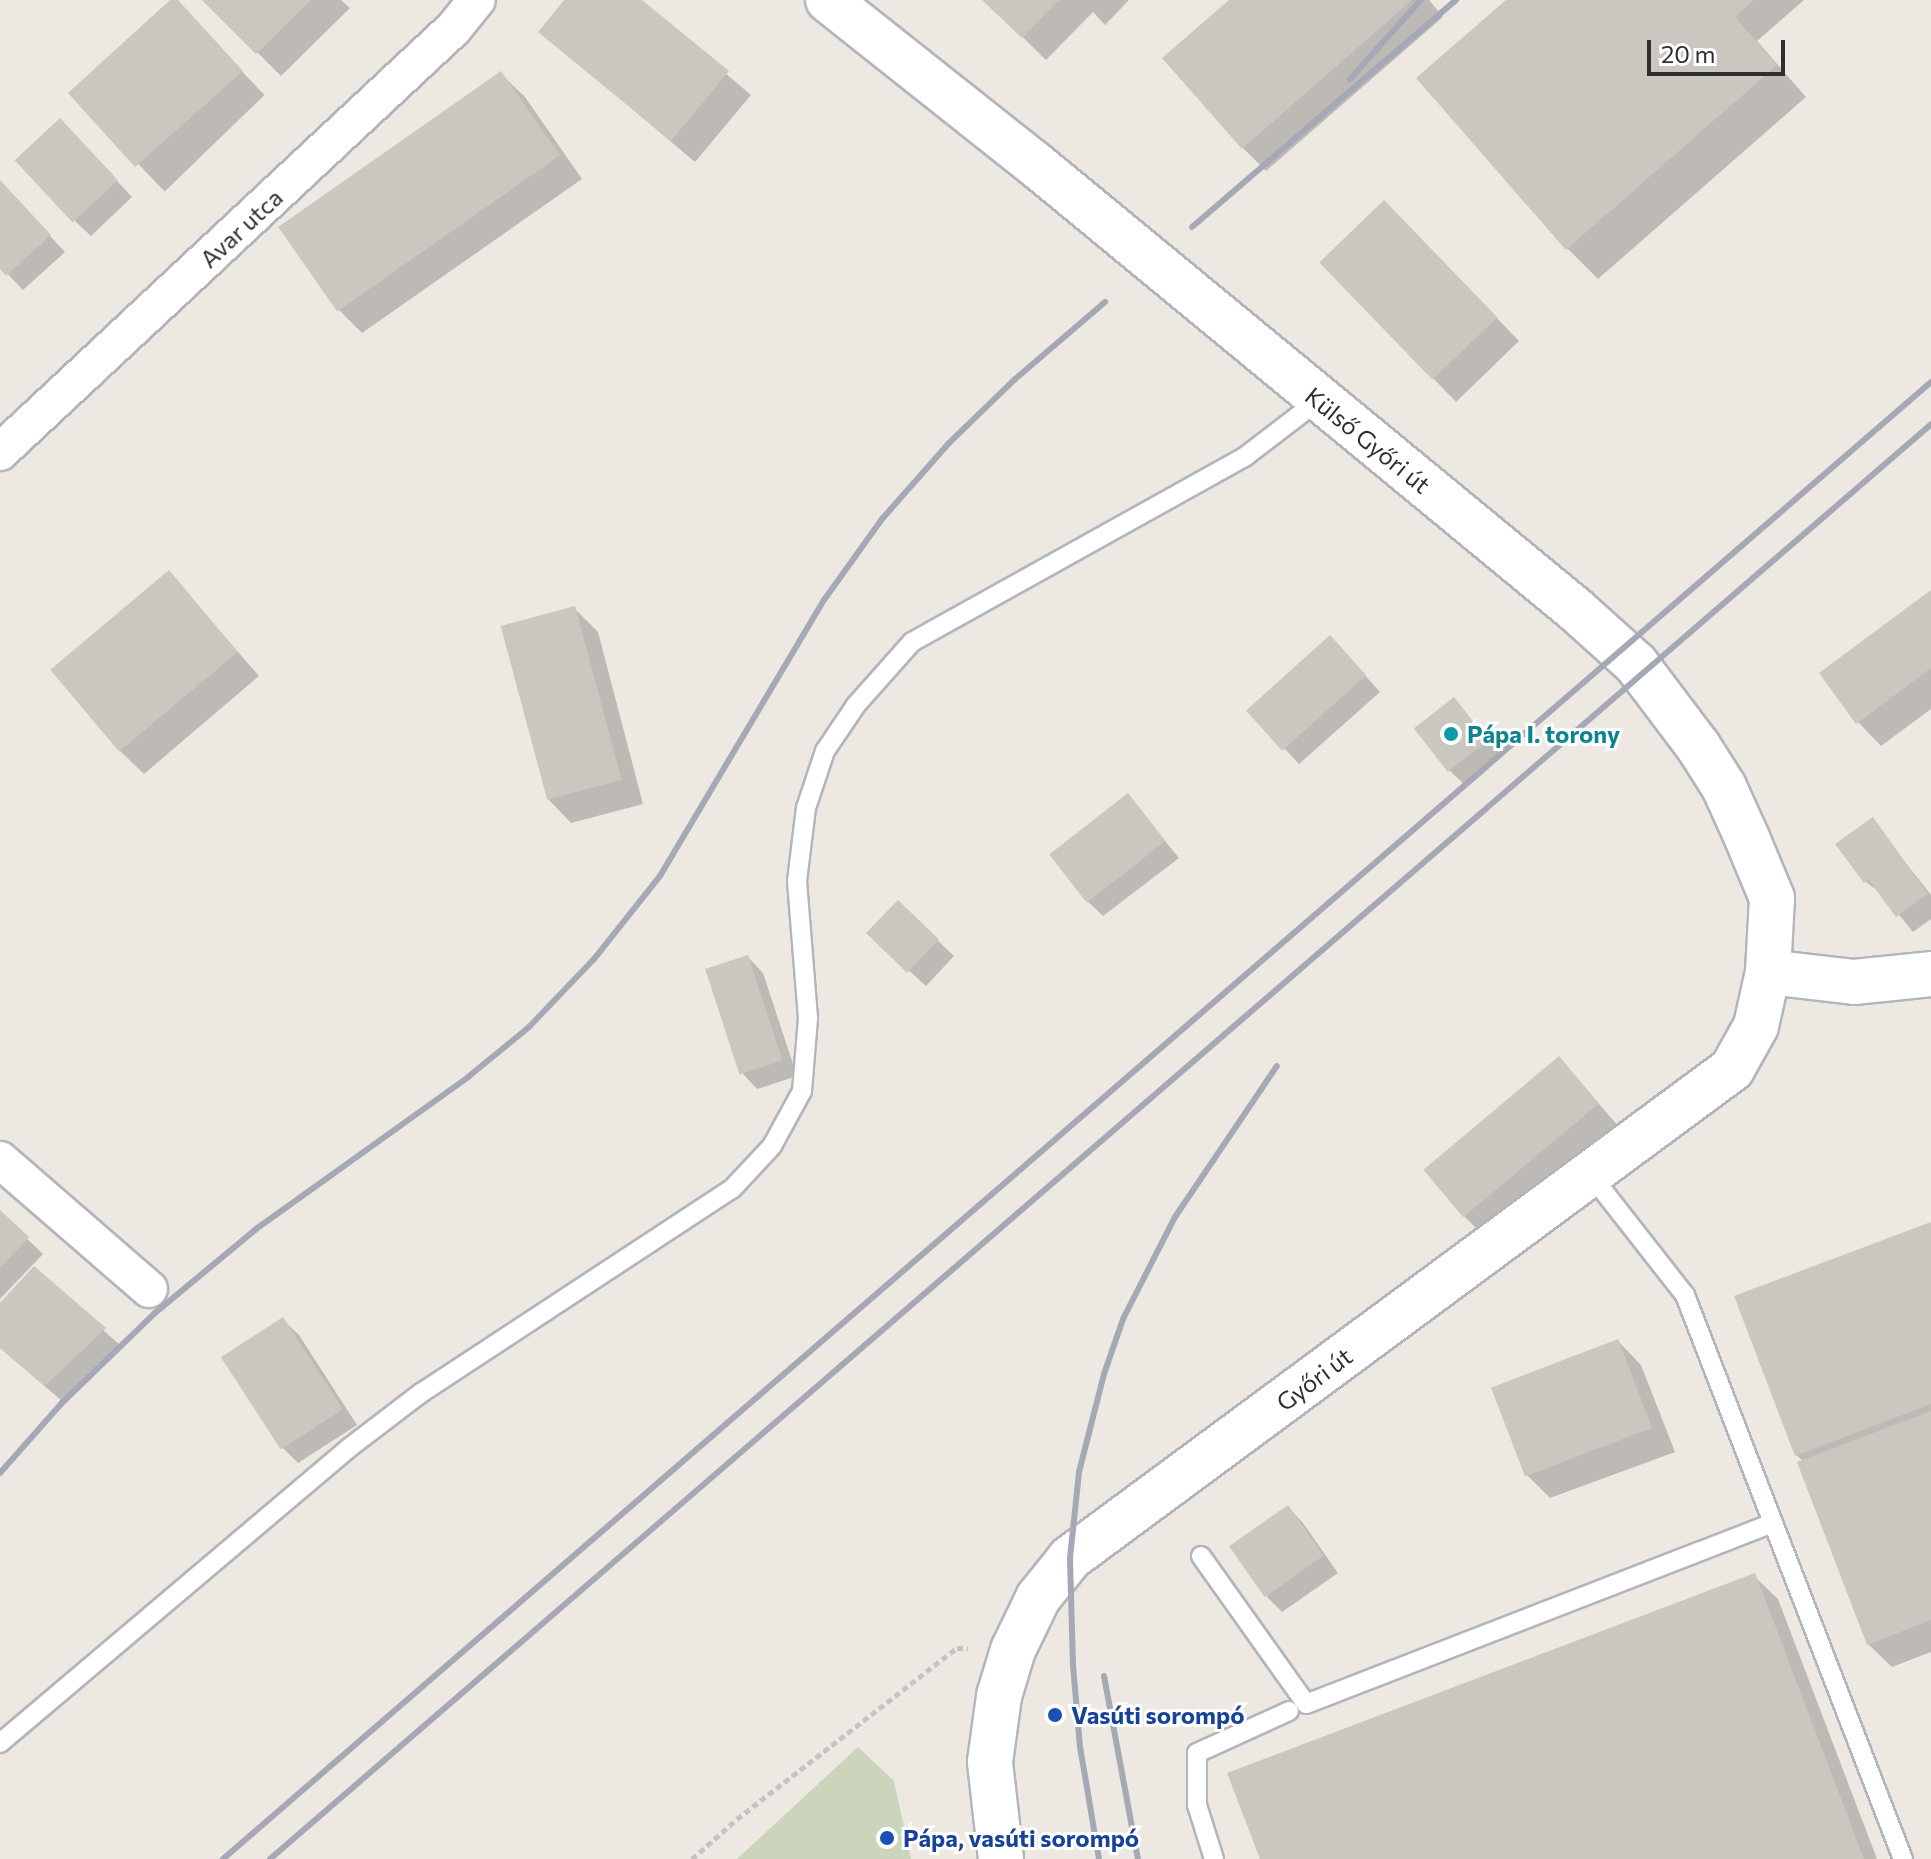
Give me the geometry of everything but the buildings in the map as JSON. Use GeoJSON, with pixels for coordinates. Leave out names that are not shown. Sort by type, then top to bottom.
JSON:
{"type":"FeatureCollection","features":[{"type":"Feature","properties":{"kind":"main road","name":"Külső Győri út"},"geometry":{"type":"LineString","coordinates":[[828,0],[1047,174],[1598,629],[1636,664],[1667,701],[1724,787],[1772,898],[1768,972]]}},
{"type":"Feature","properties":{"kind":"main road"},"geometry":{"type":"LineString","coordinates":[[1768,972],[1854,982],[1931,974]]}},
{"type":"Feature","properties":{"kind":"main road","name":"Győri út"},"geometry":{"type":"LineString","coordinates":[[1001,1859],[990,1762],[999,1696],[1013,1650],[1038,1598],[1070,1558],[1732,1069],[1756,1026],[1768,972]]}},
{"type":"Feature","properties":{"kind":"street","name":"Avar utca"},"geometry":{"type":"LineString","coordinates":[[0,452],[442,39],[477,0]]}},
{"type":"Feature","properties":{"kind":"street"},"geometry":{"type":"LineString","coordinates":[[0,1160],[149,1289]]}},
{"type":"Feature","properties":{"kind":"lane"},"geometry":{"type":"LineString","coordinates":[[0,1743],[349,1448],[421,1393],[732,1189],[772,1146],[802,1091],[808,1018],[797,881],[806,808],[825,751],[856,705],[912,642],[1246,456],[1319,400]]}},
{"type":"Feature","properties":{"kind":"lane"},"geometry":{"type":"LineString","coordinates":[[1590,1174],[1685,1295],[1903,1859]]}},
{"type":"Feature","properties":{"kind":"lane"},"geometry":{"type":"LineString","coordinates":[[1201,1556],[1306,1704],[1773,1523]]}},
{"type":"Feature","properties":{"kind":"lane"},"geometry":{"type":"LineString","coordinates":[[1214,1859],[1197,1805],[1197,1753],[1289,1711]]}},
{"type":"Feature","properties":{"kind":"path"},"geometry":{"type":"LineString","coordinates":[[692,1859],[737,1819],[957,1648],[1013,1650]]}},
{"type":"Feature","properties":{"kind":"green space"},"geometry":{"type":"Polygon","coordinates":[[[858,1747],[894,1781],[911,1859],[737,1859],[858,1747]]]}},
{"type":"Feature","properties":{"kind":"railway"},"geometry":{"type":"LineString","coordinates":[[1350,79],[1421,0]]}},
{"type":"Feature","properties":{"kind":"railway"},"geometry":{"type":"LineString","coordinates":[[1192,227],[1456,0]]}},
{"type":"Feature","properties":{"kind":"railway"},"geometry":{"type":"LineString","coordinates":[[0,1473],[62,1403],[155,1313],[256,1229],[468,1077],[529,1027],[594,959],[660,876],[824,600],[882,519],[949,443],[1014,380],[1105,302]]}},
{"type":"Feature","properties":{"kind":"railway"},"geometry":{"type":"LineString","coordinates":[[223,1859],[1931,382]]}},
{"type":"Feature","properties":{"kind":"railway"},"geometry":{"type":"LineString","coordinates":[[270,1859],[1931,424]]}},
{"type":"Feature","properties":{"kind":"railway"},"geometry":{"type":"LineString","coordinates":[[1099,1859],[1080,1747],[1073,1666],[1070,1558],[1079,1472],[1104,1374],[1123,1319],[1175,1217],[1277,1066]]}},
{"type":"Feature","properties":{"kind":"railway"},"geometry":{"type":"LineString","coordinates":[[1104,1676],[1138,1859]]}},
{"type":"Feature","properties":{"kind":"place","name":"Pápa I. torony"},"geometry":{"type":"Point","coordinates":[1451,734]}},
{"type":"Feature","properties":{"kind":"place","name":"Vasúti sorompó"},"geometry":{"type":"Point","coordinates":[1055,1715]}},
{"type":"Feature","properties":{"kind":"place","name":"Pápa, vasúti sorompó"},"geometry":{"type":"Point","coordinates":[887,1838]}}]}
